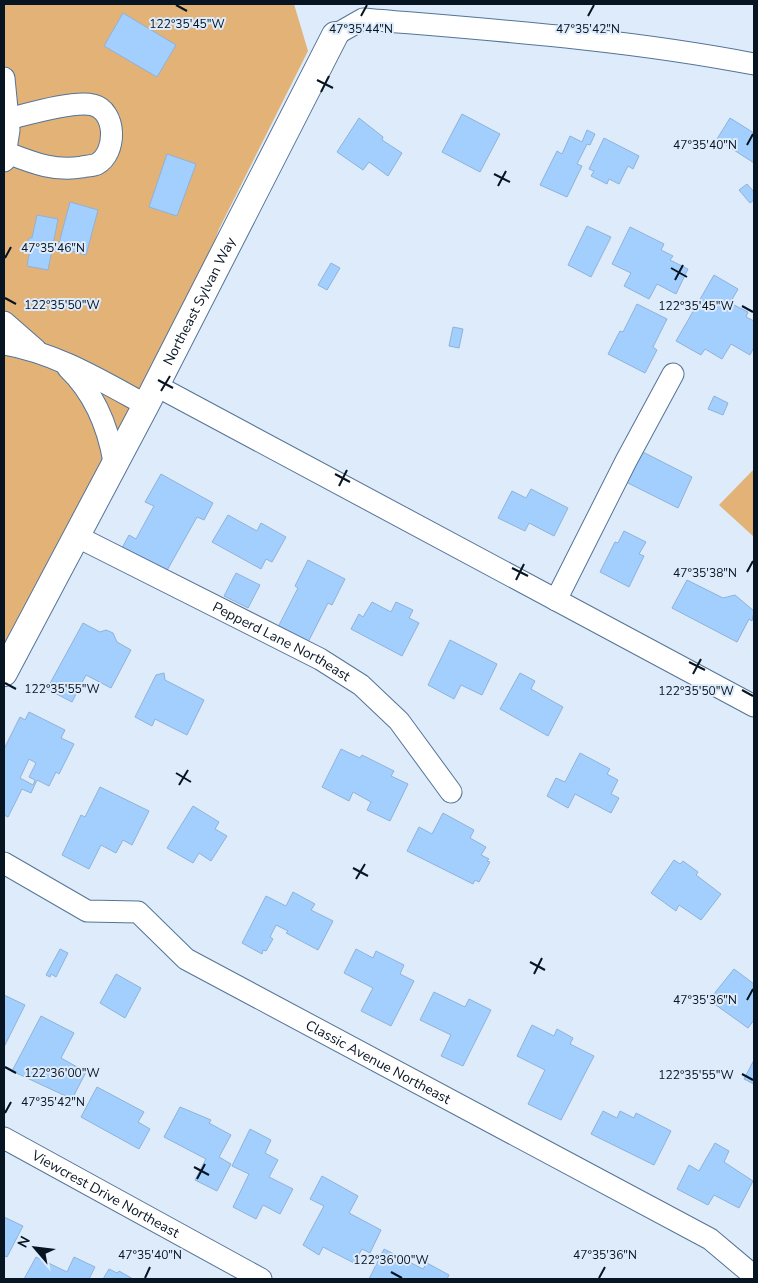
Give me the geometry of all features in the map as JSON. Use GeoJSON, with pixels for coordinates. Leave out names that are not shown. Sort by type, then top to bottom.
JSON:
{"type":"FeatureCollection","features":[{"type":"Feature","properties":{"kind":"main road","name":"Northeast Sylvan Way"},"geometry":{"type":"LineString","coordinates":[[4,673],[151,395],[335,35]]}},
{"type":"Feature","properties":{"kind":"street"},"geometry":{"type":"LineString","coordinates":[[335,35],[362,19],[548,35],[695,52],[754,64]]}},
{"type":"Feature","properties":{"kind":"street"},"geometry":{"type":"LineString","coordinates":[[4,78],[9,130],[4,156],[50,168],[68,170],[96,164],[105,157],[110,143],[112,124],[103,109],[92,104],[68,105],[8,119]]}},
{"type":"Feature","properties":{"kind":"street"},"geometry":{"type":"LineString","coordinates":[[4,322],[38,352]]}},
{"type":"Feature","properties":{"kind":"street"},"geometry":{"type":"LineString","coordinates":[[4,344],[38,352],[151,395],[556,600],[754,706]]}},
{"type":"Feature","properties":{"kind":"street"},"geometry":{"type":"LineString","coordinates":[[58,360],[81,383],[99,412],[111,444],[114,462]]}},
{"type":"Feature","properties":{"kind":"street"},"geometry":{"type":"LineString","coordinates":[[556,600],[626,461],[673,374]]}},
{"type":"Feature","properties":{"kind":"street","name":"Pepperd Lane Northeast"},"geometry":{"type":"LineString","coordinates":[[76,536],[320,659],[361,685],[399,721],[451,792]]}},
{"type":"Feature","properties":{"kind":"street","name":"Classic Avenue Northeast"},"geometry":{"type":"LineString","coordinates":[[4,863],[87,911],[138,912],[186,959],[710,1239],[754,1276]]}},
{"type":"Feature","properties":{"kind":"street","name":"Viewcrest Drive Northeast"},"geometry":{"type":"LineString","coordinates":[[4,1138],[262,1279]]}},
{"type":"Feature","properties":{"kind":"shaded area"},"geometry":{"type":"Polygon","coordinates":[[[4,4],[294,4],[308,51],[219,229],[173,353],[4,668],[4,4]]]}},
{"type":"Feature","properties":{"kind":"shaded area"},"geometry":{"type":"Polygon","coordinates":[[[754,469],[754,537],[719,505],[754,469]]]}},
{"type":"Feature","properties":{"kind":"building"},"geometry":{"type":"Polygon","coordinates":[[[123,13],[176,45],[157,77],[104,46],[123,13]]]}},
{"type":"Feature","properties":{"kind":"building"},"geometry":{"type":"Polygon","coordinates":[[[462,114],[500,134],[480,172],[442,152],[462,114]]]}},
{"type":"Feature","properties":{"kind":"building"},"geometry":{"type":"Polygon","coordinates":[[[359,118],[383,137],[382,140],[402,153],[388,176],[369,162],[363,170],[337,152],[359,118]]]}},
{"type":"Feature","properties":{"kind":"building"},"geometry":{"type":"Polygon","coordinates":[[[730,118],[754,133],[754,163],[717,139],[730,118]]]}},
{"type":"Feature","properties":{"kind":"building"},"geometry":{"type":"Polygon","coordinates":[[[587,130],[595,134],[590,145],[587,144],[577,164],[582,166],[567,197],[540,185],[557,151],[562,154],[570,136],[582,142],[587,130]]]}},
{"type":"Feature","properties":{"kind":"building"},"geometry":{"type":"Polygon","coordinates":[[[604,138],[639,156],[633,169],[628,166],[619,184],[609,179],[607,184],[591,176],[594,171],[589,169],[604,138]]]}},
{"type":"Feature","properties":{"kind":"building"},"geometry":{"type":"Polygon","coordinates":[[[167,154],[196,164],[177,216],[149,207],[167,154]]]}},
{"type":"Feature","properties":{"kind":"building"},"geometry":{"type":"Polygon","coordinates":[[[747,184],[754,192],[754,200],[750,203],[739,190],[747,184]]]}},
{"type":"Feature","properties":{"kind":"building"},"geometry":{"type":"Polygon","coordinates":[[[70,202],[98,210],[86,255],[58,247],[70,202]]]}},
{"type":"Feature","properties":{"kind":"building"},"geometry":{"type":"Polygon","coordinates":[[[37,215],[58,219],[48,270],[27,266],[31,245],[27,245],[29,238],[32,238],[37,215]]]}},
{"type":"Feature","properties":{"kind":"building"},"geometry":{"type":"Polygon","coordinates":[[[587,226],[611,237],[591,277],[568,265],[587,226]]]}},
{"type":"Feature","properties":{"kind":"building"},"geometry":{"type":"Polygon","coordinates":[[[630,227],[664,244],[661,250],[673,256],[670,260],[688,269],[676,294],[657,284],[649,299],[624,286],[631,273],[612,264],[630,227]]]}},
{"type":"Feature","properties":{"kind":"building"},"geometry":{"type":"Polygon","coordinates":[[[331,263],[340,268],[327,290],[318,285],[331,263]]]}},
{"type":"Feature","properties":{"kind":"building"},"geometry":{"type":"Polygon","coordinates":[[[714,275],[738,289],[730,303],[748,312],[746,317],[754,321],[754,347],[750,355],[731,344],[722,359],[705,349],[701,355],[676,341],[714,275]]]}},
{"type":"Feature","properties":{"kind":"building"},"geometry":{"type":"Polygon","coordinates":[[[637,304],[667,319],[653,347],[657,350],[645,373],[608,354],[620,331],[623,332],[637,304]]]}},
{"type":"Feature","properties":{"kind":"building"},"geometry":{"type":"Polygon","coordinates":[[[453,327],[463,329],[459,348],[449,346],[453,327]]]}},
{"type":"Feature","properties":{"kind":"building"},"geometry":{"type":"Polygon","coordinates":[[[714,396],[728,403],[723,415],[708,409],[714,396]]]}},
{"type":"Feature","properties":{"kind":"building"},"geometry":{"type":"Polygon","coordinates":[[[637,449],[692,477],[678,508],[622,480],[637,449]]]}},
{"type":"Feature","properties":{"kind":"building"},"geometry":{"type":"Polygon","coordinates":[[[161,474],[213,503],[204,520],[197,517],[165,574],[121,550],[129,535],[136,539],[154,506],[145,502],[161,474]]]}},
{"type":"Feature","properties":{"kind":"building"},"geometry":{"type":"Polygon","coordinates":[[[531,489],[568,508],[554,536],[529,523],[525,531],[498,518],[512,491],[526,498],[531,489]]]}},
{"type":"Feature","properties":{"kind":"building"},"geometry":{"type":"Polygon","coordinates":[[[228,515],[257,531],[261,523],[286,537],[272,562],[266,559],[261,569],[212,542],[228,515]]]}},
{"type":"Feature","properties":{"kind":"building"},"geometry":{"type":"Polygon","coordinates":[[[624,531],[646,542],[639,554],[644,556],[629,587],[600,572],[615,542],[618,543],[624,531]]]}},
{"type":"Feature","properties":{"kind":"building"},"geometry":{"type":"Polygon","coordinates":[[[308,560],[345,579],[332,605],[328,603],[307,644],[277,629],[298,588],[295,586],[308,560]]]}},
{"type":"Feature","properties":{"kind":"building"},"geometry":{"type":"Polygon","coordinates":[[[236,573],[260,585],[248,608],[224,596],[236,573]]]}},
{"type":"Feature","properties":{"kind":"building"},"geometry":{"type":"Polygon","coordinates":[[[687,580],[723,598],[735,595],[754,611],[752,621],[749,619],[737,642],[672,608],[687,580]]]}},
{"type":"Feature","properties":{"kind":"building"},"geometry":{"type":"Polygon","coordinates":[[[372,602],[391,612],[396,602],[413,610],[409,618],[419,623],[402,656],[351,629],[359,614],[363,617],[372,602]]]}},
{"type":"Feature","properties":{"kind":"building"},"geometry":{"type":"Polygon","coordinates":[[[83,623],[100,632],[106,630],[113,633],[117,642],[131,650],[111,688],[86,675],[72,702],[47,689],[83,623]]]}},
{"type":"Feature","properties":{"kind":"building"},"geometry":{"type":"Polygon","coordinates":[[[450,640],[497,664],[482,695],[461,685],[454,699],[428,685],[450,640]]]}},
{"type":"Feature","properties":{"kind":"building"},"geometry":{"type":"Polygon","coordinates":[[[164,673],[165,680],[204,700],[187,735],[155,719],[152,726],[135,717],[156,675],[164,673]]]}},
{"type":"Feature","properties":{"kind":"building"},"geometry":{"type":"Polygon","coordinates":[[[520,673],[535,681],[531,689],[563,707],[548,736],[500,709],[520,673]]]}},
{"type":"Feature","properties":{"kind":"building"},"geometry":{"type":"Polygon","coordinates":[[[29,712],[65,730],[61,738],[74,744],[59,774],[56,772],[49,786],[37,780],[31,793],[22,789],[8,817],[4,815],[4,749],[20,717],[25,720],[29,712]],[[29,759],[20,778],[33,785],[35,780],[29,777],[36,763],[29,759]]]}},
{"type":"Feature","properties":{"kind":"building"},"geometry":{"type":"Polygon","coordinates":[[[341,749],[360,758],[362,755],[394,771],[391,776],[408,784],[390,821],[367,810],[371,802],[353,792],[349,801],[322,787],[341,749]]]}},
{"type":"Feature","properties":{"kind":"building"},"geometry":{"type":"Polygon","coordinates":[[[580,753],[610,769],[607,774],[618,780],[611,794],[619,798],[611,813],[575,794],[568,808],[547,796],[556,778],[565,782],[580,753]]]}},
{"type":"Feature","properties":{"kind":"building"},"geometry":{"type":"Polygon","coordinates":[[[100,787],[149,811],[132,845],[123,840],[116,853],[101,845],[89,869],[62,855],[81,815],[85,817],[100,787]]]}},
{"type":"Feature","properties":{"kind":"building"},"geometry":{"type":"Polygon","coordinates":[[[193,806],[219,822],[215,829],[227,836],[211,861],[199,853],[193,863],[167,848],[193,806]]]}},
{"type":"Feature","properties":{"kind":"building"},"geometry":{"type":"Polygon","coordinates":[[[443,813],[474,830],[470,838],[486,847],[481,855],[489,859],[487,861],[490,862],[479,882],[475,880],[473,884],[407,851],[419,827],[432,834],[443,813]]]}},
{"type":"Feature","properties":{"kind":"building"},"geometry":{"type":"Polygon","coordinates":[[[674,860],[680,864],[683,861],[698,872],[696,875],[721,894],[701,920],[679,905],[676,911],[651,893],[674,860]]]}},
{"type":"Feature","properties":{"kind":"building"},"geometry":{"type":"Polygon","coordinates":[[[293,892],[315,904],[311,910],[333,921],[318,950],[286,933],[288,931],[276,925],[270,937],[273,939],[266,951],[263,950],[262,954],[242,943],[266,896],[286,906],[293,892]]]}},
{"type":"Feature","properties":{"kind":"building"},"geometry":{"type":"Polygon","coordinates":[[[60,949],[68,953],[56,977],[51,974],[50,977],[46,975],[60,949]]]}},
{"type":"Feature","properties":{"kind":"building"},"geometry":{"type":"Polygon","coordinates":[[[356,949],[373,958],[376,951],[404,965],[400,974],[414,981],[391,1026],[361,1011],[373,988],[344,973],[356,949]]]}},
{"type":"Feature","properties":{"kind":"building"},"geometry":{"type":"Polygon","coordinates":[[[734,969],[754,984],[754,1020],[748,1028],[709,1000],[734,969]]]}},
{"type":"Feature","properties":{"kind":"building"},"geometry":{"type":"Polygon","coordinates":[[[116,974],[141,988],[125,1018],[100,1003],[116,974]]]}},
{"type":"Feature","properties":{"kind":"building"},"geometry":{"type":"Polygon","coordinates":[[[434,992],[465,1007],[469,999],[491,1010],[463,1066],[441,1056],[451,1035],[420,1020],[434,992]]]}},
{"type":"Feature","properties":{"kind":"building"},"geometry":{"type":"Polygon","coordinates":[[[4,995],[25,1005],[4,1047],[4,995]]]}},
{"type":"Feature","properties":{"kind":"building"},"geometry":{"type":"Polygon","coordinates":[[[41,1016],[74,1033],[61,1058],[86,1072],[72,1099],[12,1071],[41,1016]]]}},
{"type":"Feature","properties":{"kind":"building"},"geometry":{"type":"Polygon","coordinates":[[[532,1025],[554,1036],[557,1029],[573,1038],[570,1044],[594,1056],[561,1120],[528,1104],[545,1070],[517,1056],[532,1025]]]}},
{"type":"Feature","properties":{"kind":"building"},"geometry":{"type":"Polygon","coordinates":[[[754,1060],[754,1084],[744,1079],[754,1060]]]}},
{"type":"Feature","properties":{"kind":"building"},"geometry":{"type":"Polygon","coordinates":[[[97,1087],[144,1112],[138,1122],[150,1129],[139,1149],[81,1117],[97,1087]]]}},
{"type":"Feature","properties":{"kind":"building"},"geometry":{"type":"Polygon","coordinates":[[[180,1107],[211,1120],[209,1123],[231,1135],[219,1157],[231,1164],[217,1191],[195,1180],[206,1159],[164,1137],[180,1107]]]}},
{"type":"Feature","properties":{"kind":"building"},"geometry":{"type":"Polygon","coordinates":[[[603,1111],[617,1118],[620,1111],[634,1118],[636,1113],[671,1131],[654,1165],[591,1134],[603,1111]]]}},
{"type":"Feature","properties":{"kind":"building"},"geometry":{"type":"Polygon","coordinates":[[[250,1129],[271,1140],[265,1153],[278,1160],[269,1177],[293,1189],[280,1214],[263,1205],[256,1219],[233,1207],[249,1174],[232,1166],[250,1129]]]}},
{"type":"Feature","properties":{"kind":"building"},"geometry":{"type":"Polygon","coordinates":[[[715,1143],[729,1151],[724,1162],[753,1181],[739,1208],[714,1195],[708,1205],[677,1189],[689,1165],[699,1171],[715,1143]]]}},
{"type":"Feature","properties":{"kind":"building"},"geometry":{"type":"Polygon","coordinates":[[[322,1176],[358,1196],[349,1213],[381,1230],[370,1253],[362,1249],[354,1263],[323,1247],[319,1255],[303,1245],[324,1206],[310,1199],[322,1176]]]}},
{"type":"Feature","properties":{"kind":"building"},"geometry":{"type":"Polygon","coordinates":[[[4,1217],[23,1226],[7,1257],[5,1256],[4,1259],[4,1217]]]}},
{"type":"Feature","properties":{"kind":"building"},"geometry":{"type":"Polygon","coordinates":[[[384,1249],[423,1269],[427,1263],[449,1275],[447,1279],[369,1279],[384,1249]]]}},
{"type":"Feature","properties":{"kind":"building"},"geometry":{"type":"Polygon","coordinates":[[[36,1257],[67,1272],[74,1257],[95,1267],[89,1279],[24,1279],[36,1257]]]}},
{"type":"Feature","properties":{"kind":"building"},"geometry":{"type":"Polygon","coordinates":[[[109,1269],[117,1273],[119,1271],[133,1279],[103,1279],[109,1269]]]}}]}
